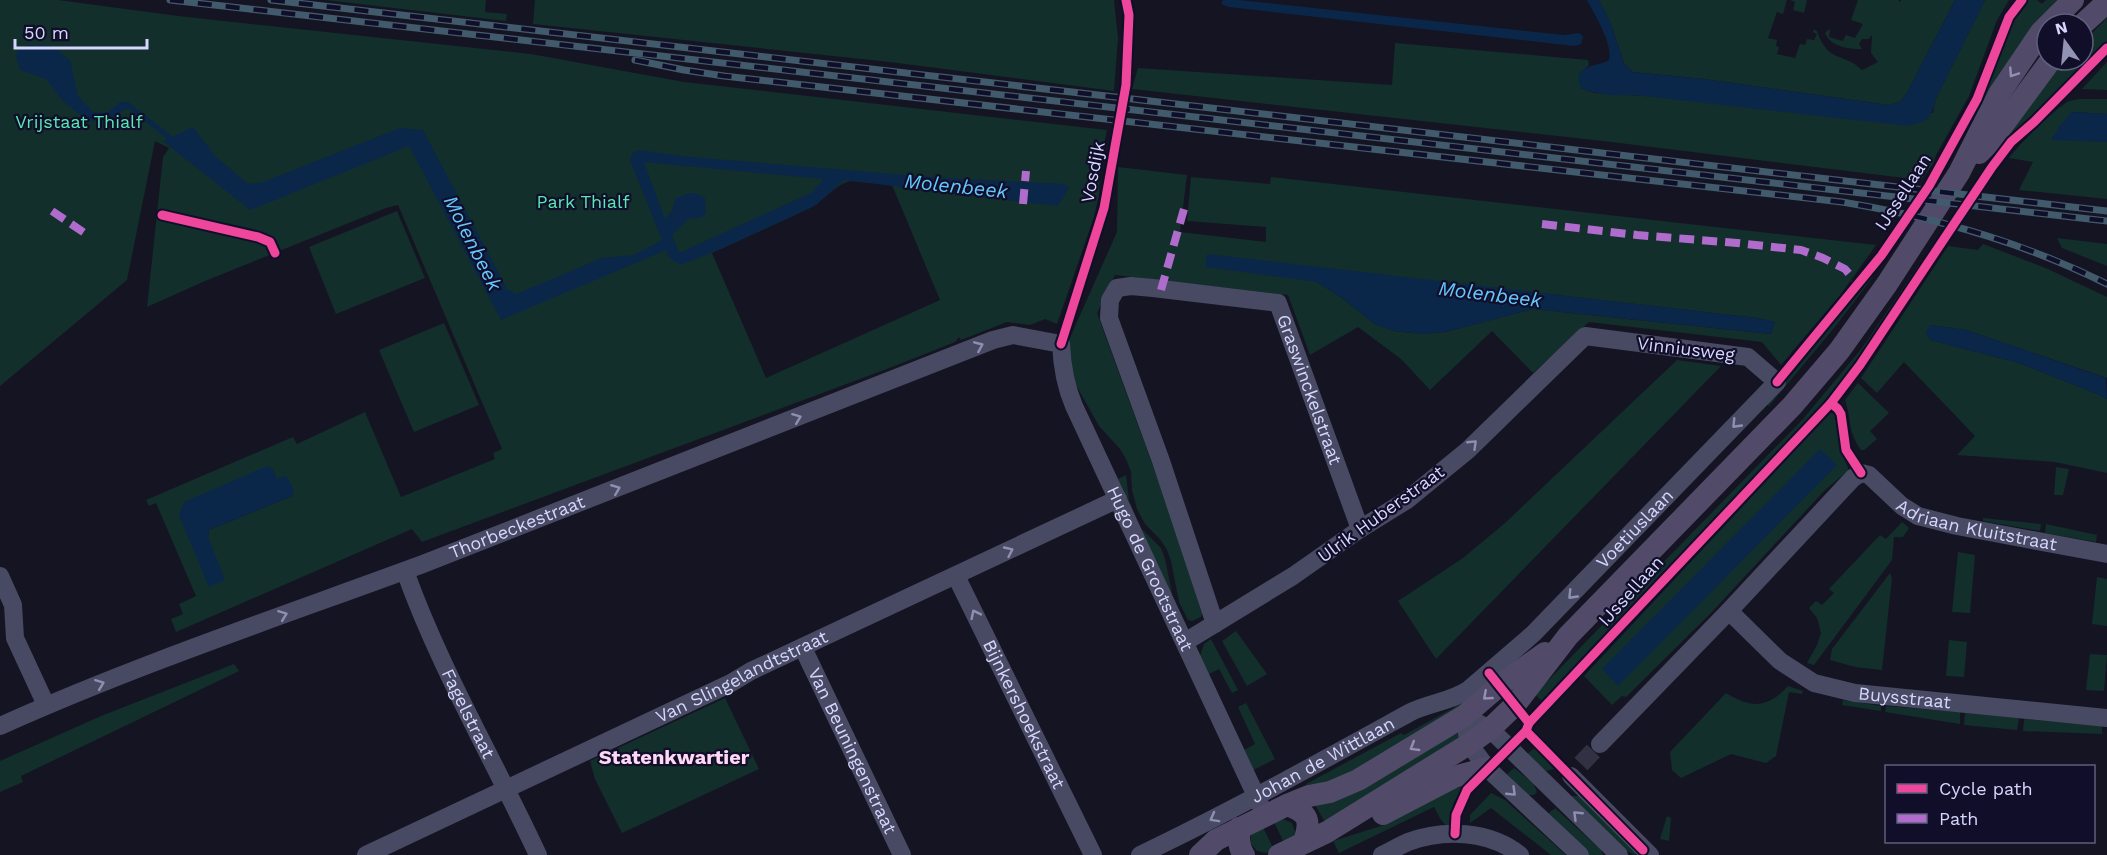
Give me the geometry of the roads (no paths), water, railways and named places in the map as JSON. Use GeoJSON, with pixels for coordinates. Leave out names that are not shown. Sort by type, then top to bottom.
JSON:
{"type":"FeatureCollection","features":[{"type":"Feature","properties":{"kind":"main road","name":"IJssellaan"},"geometry":{"type":"LineString","coordinates":[[2061,12],[2073,0]]}},
{"type":"Feature","properties":{"kind":"main road"},"geometry":{"type":"LineString","coordinates":[[2095,13],[2107,2]]}},
{"type":"Feature","properties":{"kind":"main road","name":"IJssellaan"},"geometry":{"type":"LineString","coordinates":[[1568,636],[1792,406],[1839,351],[1887,284],[1959,173],[1999,94],[2035,43]]}},
{"type":"Feature","properties":{"kind":"main road","name":"IJssellaan"},"geometry":{"type":"LineString","coordinates":[[1959,173],[1992,140],[2042,72]]}},
{"type":"Feature","properties":{"kind":"main road"},"geometry":{"type":"LineString","coordinates":[[1282,854],[1327,832],[1490,729],[1515,705],[1568,636]]}},
{"type":"Feature","properties":{"kind":"main road","name":"Johan de Wittlaan"},"geometry":{"type":"LineString","coordinates":[[1200,855],[1216,840],[1239,828],[1261,805],[1287,805],[1309,796],[1330,792],[1359,780],[1464,716],[1499,686],[1568,636]]}},
{"type":"Feature","properties":{"kind":"main road"},"geometry":{"type":"LineString","coordinates":[[1348,819],[1384,814],[1454,777],[1487,768]]}},
{"type":"Feature","properties":{"kind":"main road","name":"Johan de Wittlaan"},"geometry":{"type":"LineString","coordinates":[[1287,805],[1301,812],[1308,821],[1304,842]]}},
{"type":"Feature","properties":{"kind":"main road"},"geometry":{"type":"LineString","coordinates":[[1239,828],[1240,851],[1244,855]]}},
{"type":"Feature","properties":{"kind":"street","name":"Graswinckelstraat"},"geometry":{"type":"LineString","coordinates":[[1117,288],[1142,287],[1278,303],[1360,530]]}},
{"type":"Feature","properties":{"kind":"street","name":"Hugo de Grootstraat"},"geometry":{"type":"LineString","coordinates":[[1117,288],[1110,300],[1109,318],[1161,460],[1215,624]]}},
{"type":"Feature","properties":{"kind":"street","name":"Thorbeckestraat"},"geometry":{"type":"LineString","coordinates":[[0,726],[46,705],[187,650],[565,510],[993,340],[1013,335],[1034,339]]}},
{"type":"Feature","properties":{"kind":"street","name":"Ulrik Huberstraat"},"geometry":{"type":"LineString","coordinates":[[1185,642],[1293,576],[1407,500],[1468,450],[1585,336]]}},
{"type":"Feature","properties":{"kind":"street","name":"Vinniusweg"},"geometry":{"type":"LineString","coordinates":[[1585,336],[1748,357],[1777,382]]}},
{"type":"Feature","properties":{"kind":"street","name":"Hugo de Grootstraat"},"geometry":{"type":"LineString","coordinates":[[1034,339],[1061,344],[1062,370],[1066,388],[1261,805]]}},
{"type":"Feature","properties":{"kind":"street","name":"Voetiuslaan"},"geometry":{"type":"LineString","coordinates":[[1489,673],[1533,634],[1777,382]]}},
{"type":"Feature","properties":{"kind":"street","name":"Adriaan Kluitstraat"},"geometry":{"type":"LineString","coordinates":[[1729,611],[1853,478],[1861,473],[1869,475],[1902,506],[1918,516],[1957,526],[2107,554]]}},
{"type":"Feature","properties":{"kind":"street","name":"Van Slingelandtstraat"},"geometry":{"type":"LineString","coordinates":[[366,855],[1118,499]]}},
{"type":"Feature","properties":{"kind":"street","name":"Fagelstraat"},"geometry":{"type":"LineString","coordinates":[[405,571],[414,597],[451,678],[538,855]]}},
{"type":"Feature","properties":{"kind":"street"},"geometry":{"type":"LineString","coordinates":[[0,576],[13,605],[15,638],[46,705]]}},
{"type":"Feature","properties":{"kind":"street","name":"Bijnkershoekstraat"},"geometry":{"type":"LineString","coordinates":[[956,576],[1093,855]]}},
{"type":"Feature","properties":{"kind":"street","name":"Buysstraat"},"geometry":{"type":"LineString","coordinates":[[1729,611],[1780,661],[1814,683],[1855,693],[2107,718]]}},
{"type":"Feature","properties":{"kind":"street"},"geometry":{"type":"LineString","coordinates":[[1600,744],[1729,611]]}},
{"type":"Feature","properties":{"kind":"street","name":"Van Beuningenstraat"},"geometry":{"type":"LineString","coordinates":[[803,648],[902,855]]}},
{"type":"Feature","properties":{"kind":"street","name":"Johan de Wittlaan"},"geometry":{"type":"LineString","coordinates":[[1140,855],[1261,805],[1289,779],[1421,707],[1458,696],[1489,673]]}},
{"type":"Feature","properties":{"kind":"street"},"geometry":{"type":"LineString","coordinates":[[1464,716],[1490,729],[1619,855]]}},
{"type":"Feature","properties":{"kind":"street"},"geometry":{"type":"LineString","coordinates":[[1464,716],[1469,744],[1487,768],[1580,855]]}},
{"type":"Feature","properties":{"kind":"street"},"geometry":{"type":"LineString","coordinates":[[1537,816],[1576,770],[1644,853]]}},
{"type":"Feature","properties":{"kind":"street"},"geometry":{"type":"LineString","coordinates":[[1382,855],[1429,836],[1455,834],[1485,838],[1502,844],[1520,855]]}},
{"type":"Feature","properties":{"kind":"water"},"geometry":{"type":"Polygon","coordinates":[[[1223,0],[1564,35],[1579,33],[1583,37],[1581,44],[1574,46],[1229,7],[1221,4],[1223,0]]]}},
{"type":"Feature","properties":{"kind":"water"},"geometry":{"type":"Polygon","coordinates":[[[1587,0],[1599,0],[1610,22],[1624,63],[1632,72],[1704,79],[1889,105],[1900,102],[1907,93],[1955,0],[1985,0],[1935,100],[1930,116],[1924,121],[1908,126],[1634,95],[1607,95],[1581,88],[1579,74],[1582,70],[1609,60],[1610,53],[1603,30],[1587,0]]]}},
{"type":"Feature","properties":{"kind":"water"},"geometry":{"type":"Polygon","coordinates":[[[29,45],[52,46],[70,60],[78,96],[93,112],[107,113],[120,102],[130,102],[118,116],[99,122],[86,120],[62,100],[46,79],[20,70],[16,56],[19,49],[29,45]]]}},
{"type":"Feature","properties":{"kind":"water"},"geometry":{"type":"Polygon","coordinates":[[[2072,112],[2107,114],[2107,142],[2052,140],[2059,127],[2072,112]]]}},
{"type":"Feature","properties":{"kind":"water"},"geometry":{"type":"Polygon","coordinates":[[[193,127],[215,156],[248,184],[263,182],[400,128],[423,130],[507,289],[516,294],[602,258],[634,255],[662,240],[630,160],[633,152],[640,150],[680,156],[930,177],[1064,184],[1069,188],[1058,206],[844,180],[816,205],[721,249],[680,265],[669,257],[666,250],[501,320],[409,146],[250,210],[163,141],[193,127]],[[644,162],[665,219],[672,211],[675,199],[690,193],[705,198],[706,213],[702,217],[688,219],[672,235],[679,253],[811,193],[823,179],[644,162]]]}},
{"type":"Feature","properties":{"kind":"water"},"geometry":{"type":"Polygon","coordinates":[[[1207,254],[1757,318],[1775,322],[1771,334],[1533,309],[1445,332],[1422,334],[1394,331],[1375,324],[1317,282],[1205,267],[1207,254]]]}},
{"type":"Feature","properties":{"kind":"water"},"geometry":{"type":"Polygon","coordinates":[[[1930,325],[1966,330],[2106,378],[2107,399],[2016,362],[1930,340],[1926,333],[1930,325]]]}},
{"type":"Feature","properties":{"kind":"water"},"geometry":{"type":"Polygon","coordinates":[[[1820,449],[1837,465],[1618,686],[1602,669],[1820,449]]]}},
{"type":"Feature","properties":{"kind":"water"},"geometry":{"type":"Polygon","coordinates":[[[267,466],[273,469],[277,479],[284,476],[288,478],[294,491],[292,496],[209,530],[208,537],[225,580],[209,587],[179,515],[184,502],[267,466]]]}},
{"type":"Feature","properties":{"kind":"waterway","name":"Molenbeek"},"geometry":{"type":"LineString","coordinates":[[120,108],[129,106],[173,140]]}},
{"type":"Feature","properties":{"kind":"tunnel"},"geometry":{"type":"LineString","coordinates":[[1581,764],[1600,744]]}},
{"type":"Feature","properties":{"kind":"railway"},"geometry":{"type":"LineString","coordinates":[[170,0],[2107,221]]}},
{"type":"Feature","properties":{"kind":"railway"},"geometry":{"type":"LineString","coordinates":[[271,0],[2107,211]]}},
{"type":"Feature","properties":{"kind":"railway"},"geometry":{"type":"LineString","coordinates":[[635,60],[724,76],[1842,202],[1910,215],[1978,233],[2043,256],[2107,284]]}},
{"type":"Feature","properties":{"kind":"district","name":"Statenkwartier"},"geometry":{"type":"Point","coordinates":[674,757]}},
{"type":"Feature","properties":{"kind":"park label","name":"Vrijstaat Thialf"},"geometry":{"type":"Point","coordinates":[79,122]}},
{"type":"Feature","properties":{"kind":"park label","name":"Park Thialf"},"geometry":{"type":"Point","coordinates":[583,202]}}]}
